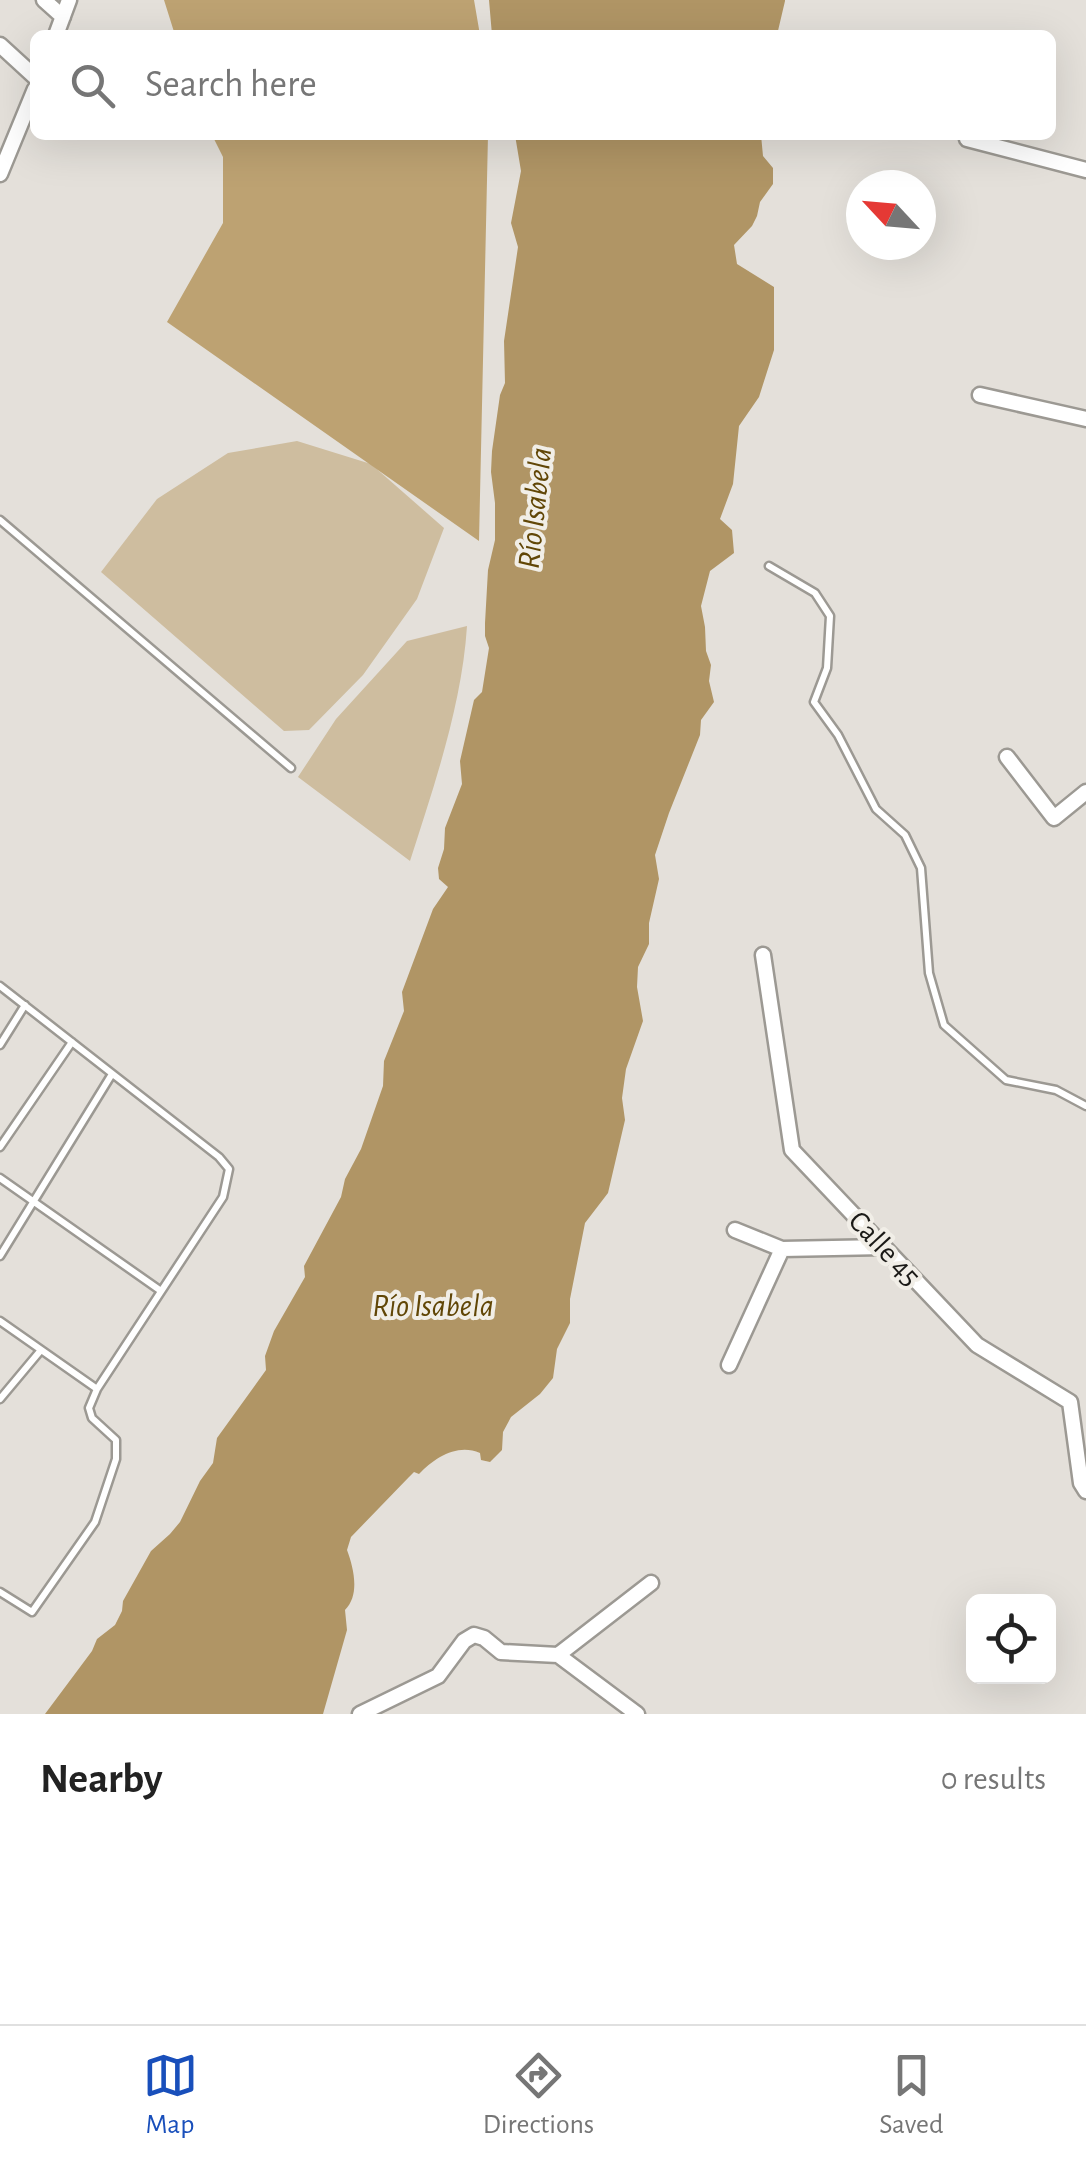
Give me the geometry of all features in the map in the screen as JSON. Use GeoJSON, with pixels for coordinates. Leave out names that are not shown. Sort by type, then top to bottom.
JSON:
{"type":"FeatureCollection","features":[{"type":"Feature","properties":{"kind":"street"},"geometry":{"type":"LineString","coordinates":[[44,0],[63,17]]}},
{"type":"Feature","properties":{"kind":"street"},"geometry":{"type":"LineString","coordinates":[[58,30],[69,0]]}},
{"type":"Feature","properties":{"kind":"street"},"geometry":{"type":"LineString","coordinates":[[0,45],[30,72]]}},
{"type":"Feature","properties":{"kind":"street"},"geometry":{"type":"LineString","coordinates":[[1,167],[30,103]]}},
{"type":"Feature","properties":{"kind":"street"},"geometry":{"type":"LineString","coordinates":[[971,140],[1086,170]]}},
{"type":"Feature","properties":{"kind":"street"},"geometry":{"type":"LineString","coordinates":[[980,395],[1086,419]]}},
{"type":"Feature","properties":{"kind":"street"},"geometry":{"type":"LineString","coordinates":[[1007,757],[1056,819],[1086,792]]}},
{"type":"Feature","properties":{"kind":"street","name":"Calle 45"},"geometry":{"type":"LineString","coordinates":[[763,955],[792,1150],[977,1345],[1070,1402],[1081,1482],[1086,1491]]}},
{"type":"Feature","properties":{"kind":"street"},"geometry":{"type":"LineString","coordinates":[[735,1230],[782,1249],[884,1247]]}},
{"type":"Feature","properties":{"kind":"street"},"geometry":{"type":"LineString","coordinates":[[730,1365],[782,1249]]}},
{"type":"Feature","properties":{"kind":"street"},"geometry":{"type":"LineString","coordinates":[[558,1656],[651,1583]]}},
{"type":"Feature","properties":{"kind":"street"},"geometry":{"type":"LineString","coordinates":[[360,1714],[438,1676],[464,1641],[474,1635],[501,1652],[558,1656],[637,1714]]}},
{"type":"Feature","properties":{"kind":"street"},"geometry":{"type":"LineString","coordinates":[[393,1714],[403,1692]]}},
{"type":"Feature","properties":{"kind":"lane"},"geometry":{"type":"LineString","coordinates":[[0,520],[291,768]]}},
{"type":"Feature","properties":{"kind":"lane"},"geometry":{"type":"LineString","coordinates":[[770,566],[815,594],[830,616],[827,668],[814,702],[838,735],[876,809],[905,835],[922,868],[930,973],[944,1025],[1006,1080],[1056,1090],[1086,1106]]}},
{"type":"Feature","properties":{"kind":"lane"},"geometry":{"type":"LineString","coordinates":[[0,986],[220,1157],[229,1169],[223,1197],[96,1389],[88,1408],[92,1418],[116,1440],[116,1459],[96,1522],[32,1612],[0,1592]]}},
{"type":"Feature","properties":{"kind":"lane"},"geometry":{"type":"LineString","coordinates":[[0,1045],[25,1006]]}},
{"type":"Feature","properties":{"kind":"lane"},"geometry":{"type":"LineString","coordinates":[[0,1148],[72,1042]]}},
{"type":"Feature","properties":{"kind":"lane"},"geometry":{"type":"LineString","coordinates":[[0,1256],[112,1074]]}},
{"type":"Feature","properties":{"kind":"lane"},"geometry":{"type":"LineString","coordinates":[[0,1178],[161,1291]]}},
{"type":"Feature","properties":{"kind":"lane"},"geometry":{"type":"LineString","coordinates":[[0,1321],[96,1389]]}},
{"type":"Feature","properties":{"kind":"lane"},"geometry":{"type":"LineString","coordinates":[[0,1399],[41,1350]]}},
{"type":"Feature","properties":{"kind":"shaded area"},"geometry":{"type":"Polygon","coordinates":[[[164,0],[474,0],[479,30],[173,30],[164,0]]]}},
{"type":"Feature","properties":{"kind":"shaded area"},"geometry":{"type":"Polygon","coordinates":[[[214,140],[488,140],[479,541],[167,322],[223,223],[223,157],[214,140]]]}},
{"type":"Feature","properties":{"kind":"shaded area"},"geometry":{"type":"Polygon","coordinates":[[[297,441],[371,464],[444,528],[417,599],[363,675],[309,730],[284,731],[101,572],[157,499],[228,453],[297,441]]]}},
{"type":"Feature","properties":{"kind":"shaded area"},"geometry":{"type":"Polygon","coordinates":[[[467,626],[453,715],[410,861],[298,777],[336,719],[407,641],[467,626]]]}},
{"type":"Feature","properties":{"kind":"water"},"geometry":{"type":"Polygon","coordinates":[[[489,0],[785,0],[778,30],[492,30],[489,0]]]}},
{"type":"Feature","properties":{"kind":"water","name":"Río Isabela"},"geometry":{"type":"Polygon","coordinates":[[[516,140],[761,140],[763,156],[773,168],[773,184],[760,202],[752,226],[734,245],[737,264],[774,287],[774,350],[759,397],[739,426],[733,484],[720,519],[732,530],[734,553],[710,571],[701,606],[714,702],[701,720],[700,735],[655,855],[659,879],[649,923],[649,944],[638,967],[643,1021],[626,1069],[622,1098],[625,1120],[608,1193],[585,1223],[570,1299],[570,1323],[557,1349],[553,1378],[511,1417],[503,1432],[502,1450],[490,1462],[481,1460],[480,1453],[472,1450],[440,1457],[419,1474],[414,1472],[351,1537],[347,1550],[353,1573],[353,1597],[345,1610],[347,1630],[323,1714],[45,1714],[97,1639],[115,1625],[123,1601],[151,1551],[180,1522],[213,1463],[217,1438],[266,1370],[265,1356],[274,1331],[305,1277],[304,1266],[341,1197],[345,1179],[361,1149],[383,1086],[384,1061],[404,1011],[402,992],[433,909],[448,887],[439,879],[438,868],[445,828],[462,784],[460,761],[474,700],[482,692],[489,648],[485,623],[488,570],[495,540],[492,451],[505,383],[504,341],[518,247],[511,223],[521,171],[516,140]]]}}]}
